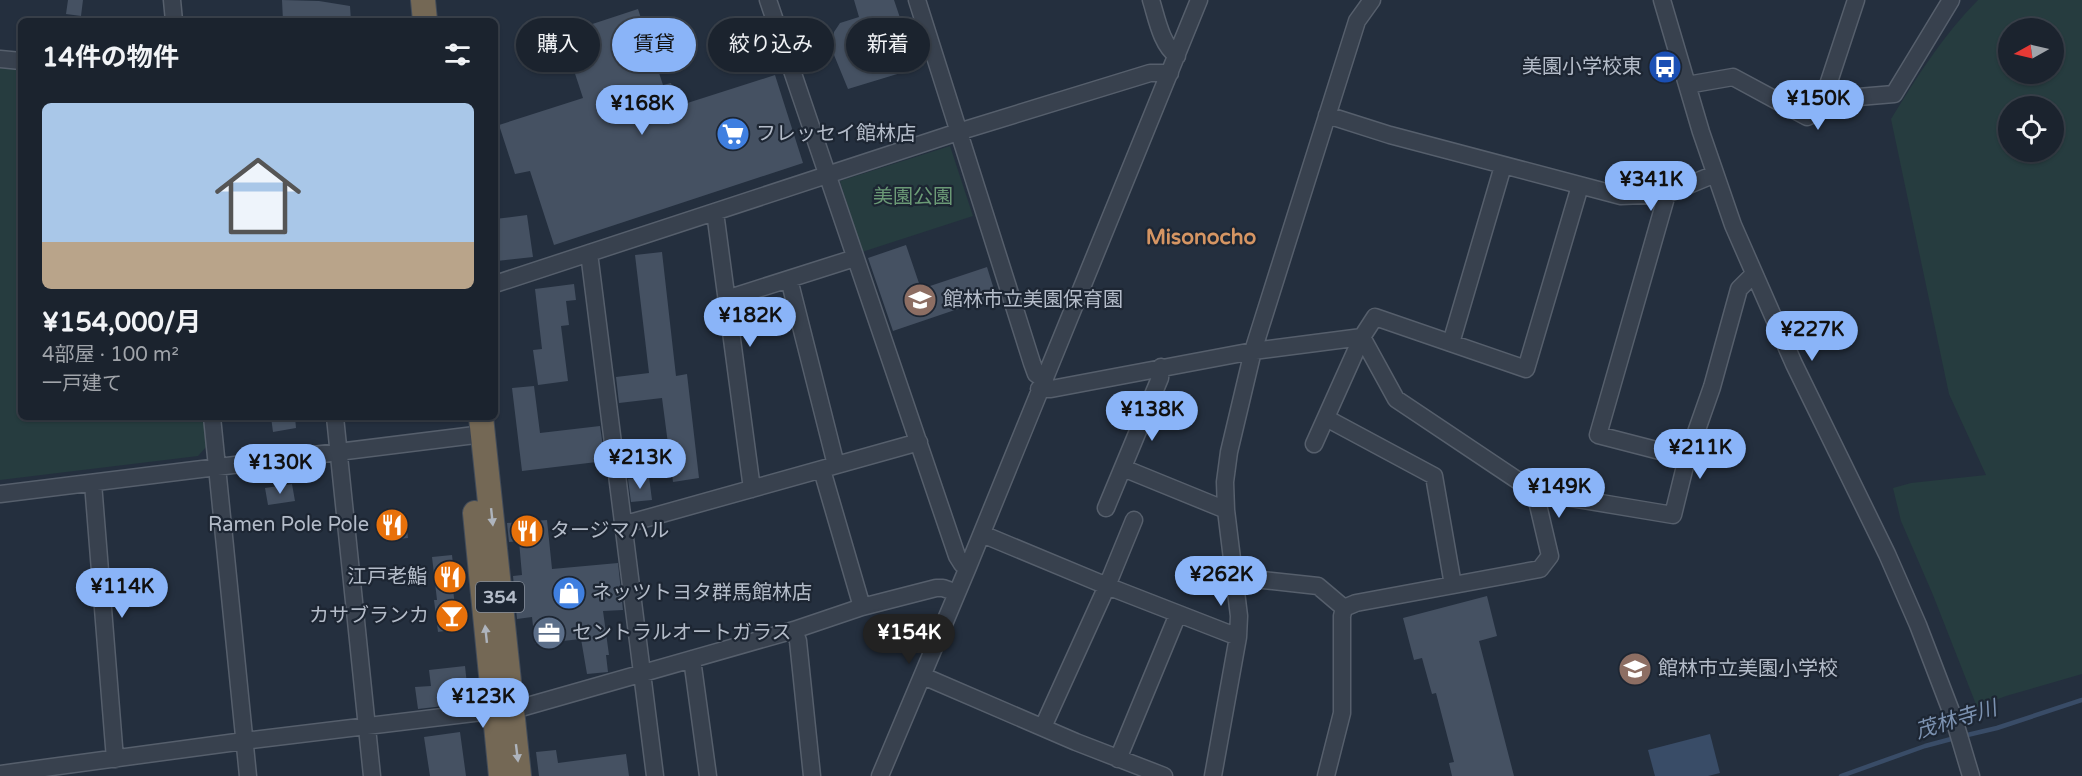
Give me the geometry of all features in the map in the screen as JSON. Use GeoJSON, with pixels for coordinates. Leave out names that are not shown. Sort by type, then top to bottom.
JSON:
{"type":"FeatureCollection","features":[{"type":"Feature","properties":{"kind":"highway"},"geometry":{"type":"LineString","coordinates":[[423,0],[425,18]]}},
{"type":"Feature","properties":{"kind":"highway"},"geometry":{"type":"LineString","coordinates":[[439,0],[441,18]]}},
{"type":"Feature","properties":{"kind":"highway","name":"354"},"geometry":{"type":"LineString","coordinates":[[474,426],[503,709],[501,776]]}},
{"type":"Feature","properties":{"kind":"highway","name":"354"},"geometry":{"type":"LineString","coordinates":[[503,709],[519,776]]}},
{"type":"Feature","properties":{"kind":"street"},"geometry":{"type":"LineString","coordinates":[[172,0],[174,18]]}},
{"type":"Feature","properties":{"kind":"street"},"geometry":{"type":"LineString","coordinates":[[768,0],[957,556],[962,564],[968,567]]}},
{"type":"Feature","properties":{"kind":"street"},"geometry":{"type":"LineString","coordinates":[[917,0],[1032,363],[1041,384],[1051,389],[1253,351],[1362,337]]}},
{"type":"Feature","properties":{"kind":"street"},"geometry":{"type":"LineString","coordinates":[[1151,0],[1169,50],[1176,56]]}},
{"type":"Feature","properties":{"kind":"street"},"geometry":{"type":"LineString","coordinates":[[880,776],[968,567],[1199,0]]}},
{"type":"Feature","properties":{"kind":"street"},"geometry":{"type":"LineString","coordinates":[[1213,776],[1238,637],[1239,616],[1226,510],[1225,483],[1229,452],[1253,351],[1327,115],[1357,21],[1372,0]]}},
{"type":"Feature","properties":{"kind":"street"},"geometry":{"type":"LineString","coordinates":[[1662,0],[1715,174],[1733,225],[1794,364],[1887,554],[1922,634],[1956,723],[1971,776]]}},
{"type":"Feature","properties":{"kind":"street"},"geometry":{"type":"LineString","coordinates":[[1687,85],[1733,77],[1807,117],[1817,112],[1856,0]]}},
{"type":"Feature","properties":{"kind":"street"},"geometry":{"type":"LineString","coordinates":[[1823,100],[1894,94],[1951,0]]}},
{"type":"Feature","properties":{"kind":"street"},"geometry":{"type":"LineString","coordinates":[[0,59],[18,61]]}},
{"type":"Feature","properties":{"kind":"street"},"geometry":{"type":"LineString","coordinates":[[498,283],[958,132],[1150,73],[1159,71],[1170,73]]}},
{"type":"Feature","properties":{"kind":"street"},"geometry":{"type":"LineString","coordinates":[[1327,115],[1390,135],[1621,196],[1667,194],[1715,174]]}},
{"type":"Feature","properties":{"kind":"street"},"geometry":{"type":"LineString","coordinates":[[1451,343],[1503,166]]}},
{"type":"Feature","properties":{"kind":"street"},"geometry":{"type":"LineString","coordinates":[[1314,444],[1362,337],[1375,317],[1526,369],[1580,186]]}},
{"type":"Feature","properties":{"kind":"street"},"geometry":{"type":"LineString","coordinates":[[1667,194],[1599,435],[1687,458]]}},
{"type":"Feature","properties":{"kind":"street"},"geometry":{"type":"LineString","coordinates":[[715,212],[752,489]]}},
{"type":"Feature","properties":{"kind":"street"},"geometry":{"type":"LineString","coordinates":[[589,253],[655,776]]}},
{"type":"Feature","properties":{"kind":"street"},"geometry":{"type":"LineString","coordinates":[[726,299],[855,258]]}},
{"type":"Feature","properties":{"kind":"street"},"geometry":{"type":"LineString","coordinates":[[1362,337],[1396,399],[1535,492],[1673,515],[1687,458],[1712,387],[1739,289],[1754,274]]}},
{"type":"Feature","properties":{"kind":"street"},"geometry":{"type":"LineString","coordinates":[[789,279],[829,468],[862,607]]}},
{"type":"Feature","properties":{"kind":"street"},"geometry":{"type":"LineString","coordinates":[[1106,508],[1160,378],[1161,367]]}},
{"type":"Feature","properties":{"kind":"street"},"geometry":{"type":"LineString","coordinates":[[1326,418],[1434,476],[1453,585]]}},
{"type":"Feature","properties":{"kind":"street"},"geometry":{"type":"LineString","coordinates":[[212,420],[248,776]]}},
{"type":"Feature","properties":{"kind":"street"},"geometry":{"type":"LineString","coordinates":[[335,420],[372,776]]}},
{"type":"Feature","properties":{"kind":"street"},"geometry":{"type":"LineString","coordinates":[[0,494],[339,453],[474,426]]}},
{"type":"Feature","properties":{"kind":"street"},"geometry":{"type":"LineString","coordinates":[[623,522],[633,522],[919,442]]}},
{"type":"Feature","properties":{"kind":"street"},"geometry":{"type":"LineString","coordinates":[[1123,468],[1226,510]]}},
{"type":"Feature","properties":{"kind":"street"},"geometry":{"type":"LineString","coordinates":[[93,483],[115,759]]}},
{"type":"Feature","properties":{"kind":"street"},"geometry":{"type":"LineString","coordinates":[[1344,608],[1356,603],[1540,569],[1550,556],[1535,492]]}},
{"type":"Feature","properties":{"kind":"street"},"geometry":{"type":"LineString","coordinates":[[1043,727],[1107,586],[1134,520]]}},
{"type":"Feature","properties":{"kind":"street"},"geometry":{"type":"LineString","coordinates":[[981,534],[1238,637]]}},
{"type":"Feature","properties":{"kind":"street"},"geometry":{"type":"LineString","coordinates":[[1235,577],[1318,586],[1344,608]]}},
{"type":"Feature","properties":{"kind":"street"},"geometry":{"type":"LineString","coordinates":[[0,774],[531,705],[794,630],[862,607],[936,588],[957,593]]}},
{"type":"Feature","properties":{"kind":"street"},"geometry":{"type":"LineString","coordinates":[[1326,776],[1342,713],[1342,616],[1344,608]]}},
{"type":"Feature","properties":{"kind":"street"},"geometry":{"type":"LineString","coordinates":[[1118,759],[1178,614]]}},
{"type":"Feature","properties":{"kind":"street"},"geometry":{"type":"LineString","coordinates":[[794,630],[798,642],[812,776]]}},
{"type":"Feature","properties":{"kind":"street"},"geometry":{"type":"LineString","coordinates":[[692,659],[708,776]]}},
{"type":"Feature","properties":{"kind":"street"},"geometry":{"type":"LineString","coordinates":[[923,676],[1118,759],[1138,771],[1164,776]]}},
{"type":"Feature","properties":{"kind":"green space"},"geometry":{"type":"Polygon","coordinates":[[[1978,0],[2082,0],[2082,674],[1977,707],[1901,521],[1893,488],[1911,483],[1986,475],[1949,394],[1891,119],[1953,27],[1978,0]]]}},
{"type":"Feature","properties":{"kind":"green space"},"geometry":{"type":"Polygon","coordinates":[[[0,66],[18,69],[18,420],[204,420],[207,446],[198,456],[0,480],[0,66]]]}},
{"type":"Feature","properties":{"kind":"green space","name":"美園公園"},"geometry":{"type":"Polygon","coordinates":[[[950,146],[973,216],[862,252],[840,181],[950,146]]]}},
{"type":"Feature","properties":{"kind":"water"},"geometry":{"type":"Polygon","coordinates":[[[1710,734],[1720,773],[1708,776],[1655,776],[1648,750],[1710,734]]]}},
{"type":"Feature","properties":{"kind":"building"},"geometry":{"type":"Polygon","coordinates":[[[68,0],[83,0],[81,16],[66,14],[68,0]]]}},
{"type":"Feature","properties":{"kind":"building"},"geometry":{"type":"Polygon","coordinates":[[[282,0],[319,1],[350,6],[351,18],[283,18],[282,0]]]}},
{"type":"Feature","properties":{"kind":"building"},"geometry":{"type":"Polygon","coordinates":[[[854,0],[894,0],[900,18],[856,18],[859,17],[854,0]]]}},
{"type":"Feature","properties":{"kind":"building"},"geometry":{"type":"Polygon","coordinates":[[[638,9],[641,18],[612,18],[612,72],[659,72],[663,85],[671,83],[678,106],[775,75],[803,163],[554,245],[530,171],[515,174],[499,125],[583,98],[574,72],[600,72],[600,22],[638,9]]]}},
{"type":"Feature","properties":{"kind":"building"},"geometry":{"type":"Polygon","coordinates":[[[846,21],[846,72],[904,72],[848,89],[834,55],[834,32],[840,23],[846,21]]]}},
{"type":"Feature","properties":{"kind":"building"},"geometry":{"type":"Polygon","coordinates":[[[527,215],[533,257],[498,261],[498,219],[527,215]]]}},
{"type":"Feature","properties":{"kind":"building"},"geometry":{"type":"Polygon","coordinates":[[[906,245],[921,289],[987,267],[996,296],[893,331],[868,258],[906,245]]]}},
{"type":"Feature","properties":{"kind":"building"},"geometry":{"type":"Polygon","coordinates":[[[662,252],[676,376],[687,374],[699,478],[673,482],[662,398],[619,403],[616,377],[649,373],[635,255],[662,252]]]}},
{"type":"Feature","properties":{"kind":"building"},"geometry":{"type":"Polygon","coordinates":[[[574,284],[576,300],[566,301],[569,325],[561,326],[568,381],[538,385],[533,350],[542,349],[535,289],[574,284]]]}},
{"type":"Feature","properties":{"kind":"building"},"geometry":{"type":"Polygon","coordinates":[[[534,386],[540,433],[600,426],[605,461],[522,471],[512,388],[534,386]]]}},
{"type":"Feature","properties":{"kind":"building"},"geometry":{"type":"Polygon","coordinates":[[[271,420],[295,420],[296,428],[273,432],[271,420]]]}},
{"type":"Feature","properties":{"kind":"building"},"geometry":{"type":"Polygon","coordinates":[[[649,477],[652,500],[631,502],[628,479],[649,477]]]}},
{"type":"Feature","properties":{"kind":"building"},"geometry":{"type":"Polygon","coordinates":[[[292,484],[295,501],[268,505],[265,488],[292,484]]]}},
{"type":"Feature","properties":{"kind":"building","name":"Ramen Pole Pole"},"geometry":{"type":"Polygon","coordinates":[[[405,513],[408,538],[385,540],[385,534],[379,535],[377,516],[405,513]]]}},
{"type":"Feature","properties":{"kind":"building","name":"ネッツトヨタ群馬館林店"},"geometry":{"type":"Polygon","coordinates":[[[547,520],[552,569],[618,563],[623,610],[603,611],[609,655],[606,655],[608,672],[587,674],[581,639],[535,644],[532,617],[517,619],[513,576],[522,575],[519,541],[509,542],[507,523],[547,520]]]}},
{"type":"Feature","properties":{"kind":"building"},"geometry":{"type":"Polygon","coordinates":[[[452,555],[455,582],[452,582],[458,629],[438,632],[432,557],[452,555]]]}},
{"type":"Feature","properties":{"kind":"building"},"geometry":{"type":"Polygon","coordinates":[[[1487,596],[1497,636],[1479,641],[1514,776],[1452,776],[1449,763],[1454,762],[1436,693],[1432,694],[1422,658],[1414,660],[1403,618],[1487,596]]]}},
{"type":"Feature","properties":{"kind":"building"},"geometry":{"type":"Polygon","coordinates":[[[465,666],[469,703],[418,709],[415,687],[431,686],[429,670],[465,666]]]}},
{"type":"Feature","properties":{"kind":"building"},"geometry":{"type":"Polygon","coordinates":[[[460,732],[466,776],[430,776],[424,737],[460,732]]]}},
{"type":"Feature","properties":{"kind":"building"},"geometry":{"type":"Polygon","coordinates":[[[556,750],[558,763],[626,754],[629,776],[539,776],[536,752],[556,750]]]}},
{"type":"Feature","properties":{"kind":"waterway","name":"茂林寺川"},"geometry":{"type":"LineString","coordinates":[[1963,736],[1997,728],[2082,700]]}},
{"type":"Feature","properties":{"kind":"waterway","name":"茂林寺川"},"geometry":{"type":"LineString","coordinates":[[1841,776],[1925,746],[1955,738]]}},
{"type":"Feature","properties":{"kind":"place","name":"美園小学校東"},"geometry":{"type":"Point","coordinates":[1665,67]}},
{"type":"Feature","properties":{"kind":"place","name":"フレッセイ館林店"},"geometry":{"type":"Point","coordinates":[733,134]}},
{"type":"Feature","properties":{"kind":"place","name":"館林市立美園保育園"},"geometry":{"type":"Point","coordinates":[920,300]}},
{"type":"Feature","properties":{"kind":"place","name":"Ramen Pole Pole"},"geometry":{"type":"Point","coordinates":[392,525]}},
{"type":"Feature","properties":{"kind":"place","name":"タージマハル"},"geometry":{"type":"Point","coordinates":[527,531]}},
{"type":"Feature","properties":{"kind":"place","name":"江戸老鮨"},"geometry":{"type":"Point","coordinates":[450,577]}},
{"type":"Feature","properties":{"kind":"place","name":"ネッツトヨタ群馬館林店"},"geometry":{"type":"Point","coordinates":[569,593]}},
{"type":"Feature","properties":{"kind":"place","name":"カサブランカ"},"geometry":{"type":"Point","coordinates":[452,616]}},
{"type":"Feature","properties":{"kind":"place","name":"セントラルオートガラス"},"geometry":{"type":"Point","coordinates":[549,633]}},
{"type":"Feature","properties":{"kind":"place","name":"館林市立美園小学校"},"geometry":{"type":"Point","coordinates":[1635,669]}},
{"type":"Feature","properties":{"kind":"district","name":"Misonocho"},"geometry":{"type":"Point","coordinates":[1201,237]}}]}
